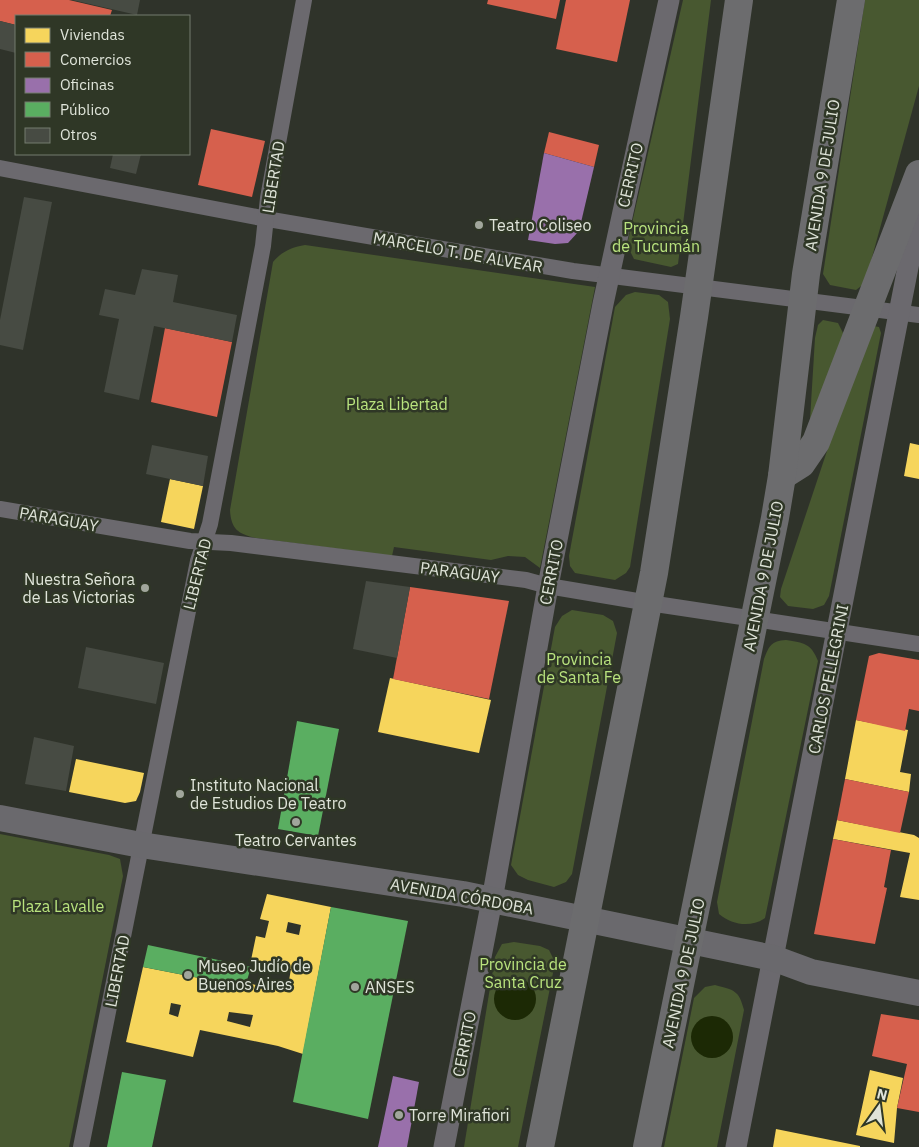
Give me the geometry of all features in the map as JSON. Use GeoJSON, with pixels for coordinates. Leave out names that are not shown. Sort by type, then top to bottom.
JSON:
{"type":"FeatureCollection","features":[{"type":"Feature","properties":{"kind":"highway"},"geometry":{"type":"LineString","coordinates":[[540,1147],[584,919],[649,603],[698,287],[739,0]]}},
{"type":"Feature","properties":{"kind":"highway","name":"AVENIDA 9 DE JULIO"},"geometry":{"type":"LineString","coordinates":[[647,1147],[755,619],[782,476],[802,301],[851,0]]}},
{"type":"Feature","properties":{"kind":"highway"},"geometry":{"type":"LineString","coordinates":[[782,476],[801,464],[816,442],[919,174]]}},
{"type":"Feature","properties":{"kind":"main road","name":"AVENIDA CÓRDOBA"},"geometry":{"type":"LineString","coordinates":[[0,818],[141,845],[463,894],[773,958],[811,972],[919,993]]}},
{"type":"Feature","properties":{"kind":"street","name":"LIBERTAD"},"geometry":{"type":"LineString","coordinates":[[81,1147],[198,561],[210,524],[267,219],[268,198],[304,0]]}},
{"type":"Feature","properties":{"kind":"street","name":"CERRITO"},"geometry":{"type":"LineString","coordinates":[[444,1147],[492,900],[548,586],[608,276],[669,0]]}},
{"type":"Feature","properties":{"kind":"street","name":"MARCELO T. DE ALVEAR"},"geometry":{"type":"LineString","coordinates":[[0,168],[267,219],[573,271],[909,314]]}},
{"type":"Feature","properties":{"kind":"street","name":"CARLOS PELLEGRINI"},"geometry":{"type":"LineString","coordinates":[[736,1147],[837,631],[909,314],[919,211]]}},
{"type":"Feature","properties":{"kind":"street","name":"PARAGUAY"},"geometry":{"type":"LineString","coordinates":[[0,509],[190,541],[231,543],[513,578],[548,586],[649,603],[919,644]]}},
{"type":"Feature","properties":{"kind":"green space","name":"Provincia de Tucumán"},"geometry":{"type":"Polygon","coordinates":[[[683,0],[711,0],[678,264],[671,267],[634,259],[627,245],[683,0]]]}},
{"type":"Feature","properties":{"kind":"green space"},"geometry":{"type":"Polygon","coordinates":[[[865,0],[919,0],[919,86],[865,283],[856,290],[830,285],[823,274],[865,0]]]}},
{"type":"Feature","properties":{"kind":"green space","name":"Plaza Libertad"},"geometry":{"type":"Polygon","coordinates":[[[305,245],[595,287],[540,568],[525,557],[508,556],[491,560],[394,547],[392,556],[256,538],[244,535],[234,526],[230,510],[273,262],[287,250],[305,245]]]}},
{"type":"Feature","properties":{"kind":"green space"},"geometry":{"type":"Polygon","coordinates":[[[635,292],[659,295],[668,302],[670,319],[630,567],[626,573],[615,580],[575,573],[570,566],[569,556],[615,307],[626,295],[635,292]]]}},
{"type":"Feature","properties":{"kind":"green space"},"geometry":{"type":"Polygon","coordinates":[[[823,320],[838,323],[844,335],[810,420],[815,338],[818,325],[823,320]]]}},
{"type":"Feature","properties":{"kind":"green space"},"geometry":{"type":"Polygon","coordinates":[[[873,326],[879,327],[881,333],[829,596],[824,605],[813,609],[788,606],[780,597],[781,589],[868,328],[873,326]]]}},
{"type":"Feature","properties":{"kind":"green space","name":"Provincia de Santa Fe"},"geometry":{"type":"Polygon","coordinates":[[[572,610],[603,615],[613,621],[617,633],[572,874],[566,882],[554,887],[528,880],[518,875],[511,865],[555,627],[562,616],[572,610]]]}},
{"type":"Feature","properties":{"kind":"green space"},"geometry":{"type":"Polygon","coordinates":[[[786,640],[810,647],[818,661],[765,918],[754,923],[742,924],[730,921],[719,914],[717,902],[764,659],[771,645],[786,640]]]}},
{"type":"Feature","properties":{"kind":"green space","name":"Plaza Lavalle"},"geometry":{"type":"Polygon","coordinates":[[[0,834],[109,855],[120,859],[123,876],[69,1147],[0,1147],[0,834]]]}},
{"type":"Feature","properties":{"kind":"green space","name":"Provincia de Santa Cruz"},"geometry":{"type":"Polygon","coordinates":[[[514,942],[540,946],[549,950],[553,958],[554,968],[518,1147],[464,1147],[495,957],[502,944],[514,942]]]}},
{"type":"Feature","properties":{"kind":"green space"},"geometry":{"type":"Polygon","coordinates":[[[715,985],[735,992],[740,998],[744,1010],[717,1147],[664,1147],[694,998],[705,987],[715,985]]]}},
{"type":"Feature","properties":{"kind":"shaded area"},"geometry":{"type":"Polygon","coordinates":[[[515,978],[530,984],[536,999],[530,1014],[515,1020],[500,1014],[494,999],[500,984],[515,978]]]}},
{"type":"Feature","properties":{"kind":"shaded area"},"geometry":{"type":"Polygon","coordinates":[[[712,1016],[727,1022],[733,1037],[727,1052],[712,1058],[697,1052],[691,1037],[697,1022],[712,1016]]]}},
{"type":"Feature","properties":{"kind":"building: Viviendas"},"geometry":{"type":"Polygon","coordinates":[[[910,443],[919,445],[919,479],[904,476],[910,443]]]}},
{"type":"Feature","properties":{"kind":"building: Viviendas"},"geometry":{"type":"Polygon","coordinates":[[[170,479],[203,486],[194,529],[161,522],[170,479]]]}},
{"type":"Feature","properties":{"kind":"building: Viviendas"},"geometry":{"type":"Polygon","coordinates":[[[390,678],[491,700],[479,753],[378,732],[390,678]]]}},
{"type":"Feature","properties":{"kind":"building: Viviendas"},"geometry":{"type":"Polygon","coordinates":[[[856,720],[908,730],[900,772],[911,774],[909,792],[845,779],[856,720]]]}},
{"type":"Feature","properties":{"kind":"building: Viviendas"},"geometry":{"type":"Polygon","coordinates":[[[76,759],[144,773],[136,801],[125,803],[69,792],[76,759]]]}},
{"type":"Feature","properties":{"kind":"building: Viviendas"},"geometry":{"type":"Polygon","coordinates":[[[837,820],[914,835],[919,838],[919,900],[900,897],[910,853],[833,839],[837,820]]]}},
{"type":"Feature","properties":{"kind":"building: Viviendas"},"geometry":{"type":"Polygon","coordinates":[[[267,894],[331,907],[303,1054],[278,1046],[200,1030],[193,1057],[126,1042],[143,967],[245,987],[247,983],[287,992],[291,969],[251,960],[256,936],[265,938],[269,921],[260,919],[267,894]],[[288,922],[286,932],[299,935],[301,925],[288,922]],[[171,1003],[169,1014],[178,1017],[181,1005],[171,1003]],[[229,1012],[227,1021],[250,1027],[253,1015],[229,1012]]]}},
{"type":"Feature","properties":{"kind":"building: Viviendas"},"geometry":{"type":"Polygon","coordinates":[[[870,1070],[903,1078],[897,1108],[894,1143],[856,1135],[870,1070]]]}},
{"type":"Feature","properties":{"kind":"building: Viviendas"},"geometry":{"type":"Polygon","coordinates":[[[776,1129],[860,1146],[860,1147],[773,1147],[776,1129]]]}},
{"type":"Feature","properties":{"kind":"building: Comercios"},"geometry":{"type":"Polygon","coordinates":[[[0,0],[69,0],[112,10],[110,15],[15,15],[15,25],[0,21],[0,0]]]}},
{"type":"Feature","properties":{"kind":"building: Comercios"},"geometry":{"type":"Polygon","coordinates":[[[488,0],[560,0],[556,19],[487,4],[488,0]]]}},
{"type":"Feature","properties":{"kind":"building: Comercios"},"geometry":{"type":"Polygon","coordinates":[[[566,0],[630,0],[617,62],[556,49],[566,0]]]}},
{"type":"Feature","properties":{"kind":"building: Comercios"},"geometry":{"type":"Polygon","coordinates":[[[211,129],[265,141],[252,197],[198,185],[211,129]]]}},
{"type":"Feature","properties":{"kind":"building: Comercios"},"geometry":{"type":"Polygon","coordinates":[[[549,132],[599,145],[594,167],[544,153],[549,132]]]}},
{"type":"Feature","properties":{"kind":"building: Comercios"},"geometry":{"type":"Polygon","coordinates":[[[165,328],[232,342],[217,417],[151,402],[165,328]]]}},
{"type":"Feature","properties":{"kind":"building: Comercios"},"geometry":{"type":"Polygon","coordinates":[[[410,587],[509,601],[489,699],[393,679],[410,587]]]}},
{"type":"Feature","properties":{"kind":"building: Comercios"},"geometry":{"type":"Polygon","coordinates":[[[879,653],[919,660],[919,711],[909,709],[905,731],[856,720],[869,656],[879,653]]]}},
{"type":"Feature","properties":{"kind":"building: Comercios"},"geometry":{"type":"Polygon","coordinates":[[[845,779],[909,792],[900,833],[837,820],[845,779]]]}},
{"type":"Feature","properties":{"kind":"building: Comercios"},"geometry":{"type":"Polygon","coordinates":[[[833,839],[891,850],[884,887],[887,888],[875,944],[814,934],[833,839]]]}},
{"type":"Feature","properties":{"kind":"building: Comercios"},"geometry":{"type":"Polygon","coordinates":[[[881,1014],[919,1020],[919,1112],[897,1108],[907,1064],[872,1056],[881,1014]]]}},
{"type":"Feature","properties":{"kind":"building: Oficinas"},"geometry":{"type":"Polygon","coordinates":[[[544,153],[594,167],[579,231],[568,243],[555,244],[528,240],[544,153]]]}},
{"type":"Feature","properties":{"kind":"building: Oficinas","name":"Torre Mirafiori"},"geometry":{"type":"Polygon","coordinates":[[[393,1076],[419,1082],[407,1147],[378,1147],[393,1076]]]}},
{"type":"Feature","properties":{"kind":"building: Público"},"geometry":{"type":"Polygon","coordinates":[[[297,721],[339,729],[318,836],[278,829],[297,721]]]}},
{"type":"Feature","properties":{"kind":"building: Público","name":"ANSES"},"geometry":{"type":"Polygon","coordinates":[[[331,907],[408,921],[368,1119],[293,1102],[331,907]]]}},
{"type":"Feature","properties":{"kind":"building: Público"},"geometry":{"type":"Polygon","coordinates":[[[148,945],[251,967],[245,987],[143,967],[148,945]]]}},
{"type":"Feature","properties":{"kind":"building: Público"},"geometry":{"type":"Polygon","coordinates":[[[122,1072],[166,1080],[152,1147],[107,1147],[122,1072]]]}},
{"type":"Feature","properties":{"kind":"building: Otros"},"geometry":{"type":"Polygon","coordinates":[[[72,0],[140,0],[137,15],[72,0]]]}},
{"type":"Feature","properties":{"kind":"building: Otros"},"geometry":{"type":"Polygon","coordinates":[[[0,21],[15,25],[15,53],[0,49],[0,21]]]}},
{"type":"Feature","properties":{"kind":"building: Otros"},"geometry":{"type":"Polygon","coordinates":[[[113,155],[141,155],[136,174],[110,168],[113,155]]]}},
{"type":"Feature","properties":{"kind":"building: Otros"},"geometry":{"type":"Polygon","coordinates":[[[24,197],[52,202],[23,350],[0,345],[0,320],[24,197]]]}},
{"type":"Feature","properties":{"kind":"building: Otros"},"geometry":{"type":"Polygon","coordinates":[[[142,269],[178,275],[173,302],[237,315],[232,342],[154,326],[139,400],[104,392],[119,319],[99,315],[105,289],[135,295],[142,269]]]}},
{"type":"Feature","properties":{"kind":"building: Otros"},"geometry":{"type":"Polygon","coordinates":[[[152,445],[208,456],[203,486],[146,474],[152,445]]]}},
{"type":"Feature","properties":{"kind":"building: Otros"},"geometry":{"type":"Polygon","coordinates":[[[366,581],[410,587],[397,658],[353,649],[366,581]]]}},
{"type":"Feature","properties":{"kind":"building: Otros"},"geometry":{"type":"Polygon","coordinates":[[[86,647],[164,663],[156,704],[78,688],[86,647]]]}},
{"type":"Feature","properties":{"kind":"building: Otros"},"geometry":{"type":"Polygon","coordinates":[[[34,737],[74,746],[66,791],[25,784],[34,737]]]}},
{"type":"Feature","properties":{"kind":"place","name":"Teatro Coliseo"},"geometry":{"type":"Point","coordinates":[479,225]}},
{"type":"Feature","properties":{"kind":"place","name":"Nuestra Señora de Las Victorias"},"geometry":{"type":"Point","coordinates":[145,588]}},
{"type":"Feature","properties":{"kind":"place","name":"Instituto Nacional de Estudios De Teatro"},"geometry":{"type":"Point","coordinates":[180,794]}},
{"type":"Feature","properties":{"kind":"place","name":"Teatro Cervantes"},"geometry":{"type":"Point","coordinates":[296,822]}},
{"type":"Feature","properties":{"kind":"place","name":"Museo Judío de Buenos Aires"},"geometry":{"type":"Point","coordinates":[188,975]}},
{"type":"Feature","properties":{"kind":"place","name":"ANSES"},"geometry":{"type":"Point","coordinates":[355,987]}},
{"type":"Feature","properties":{"kind":"place","name":"Torre Mirafiori"},"geometry":{"type":"Point","coordinates":[399,1115]}}]}
